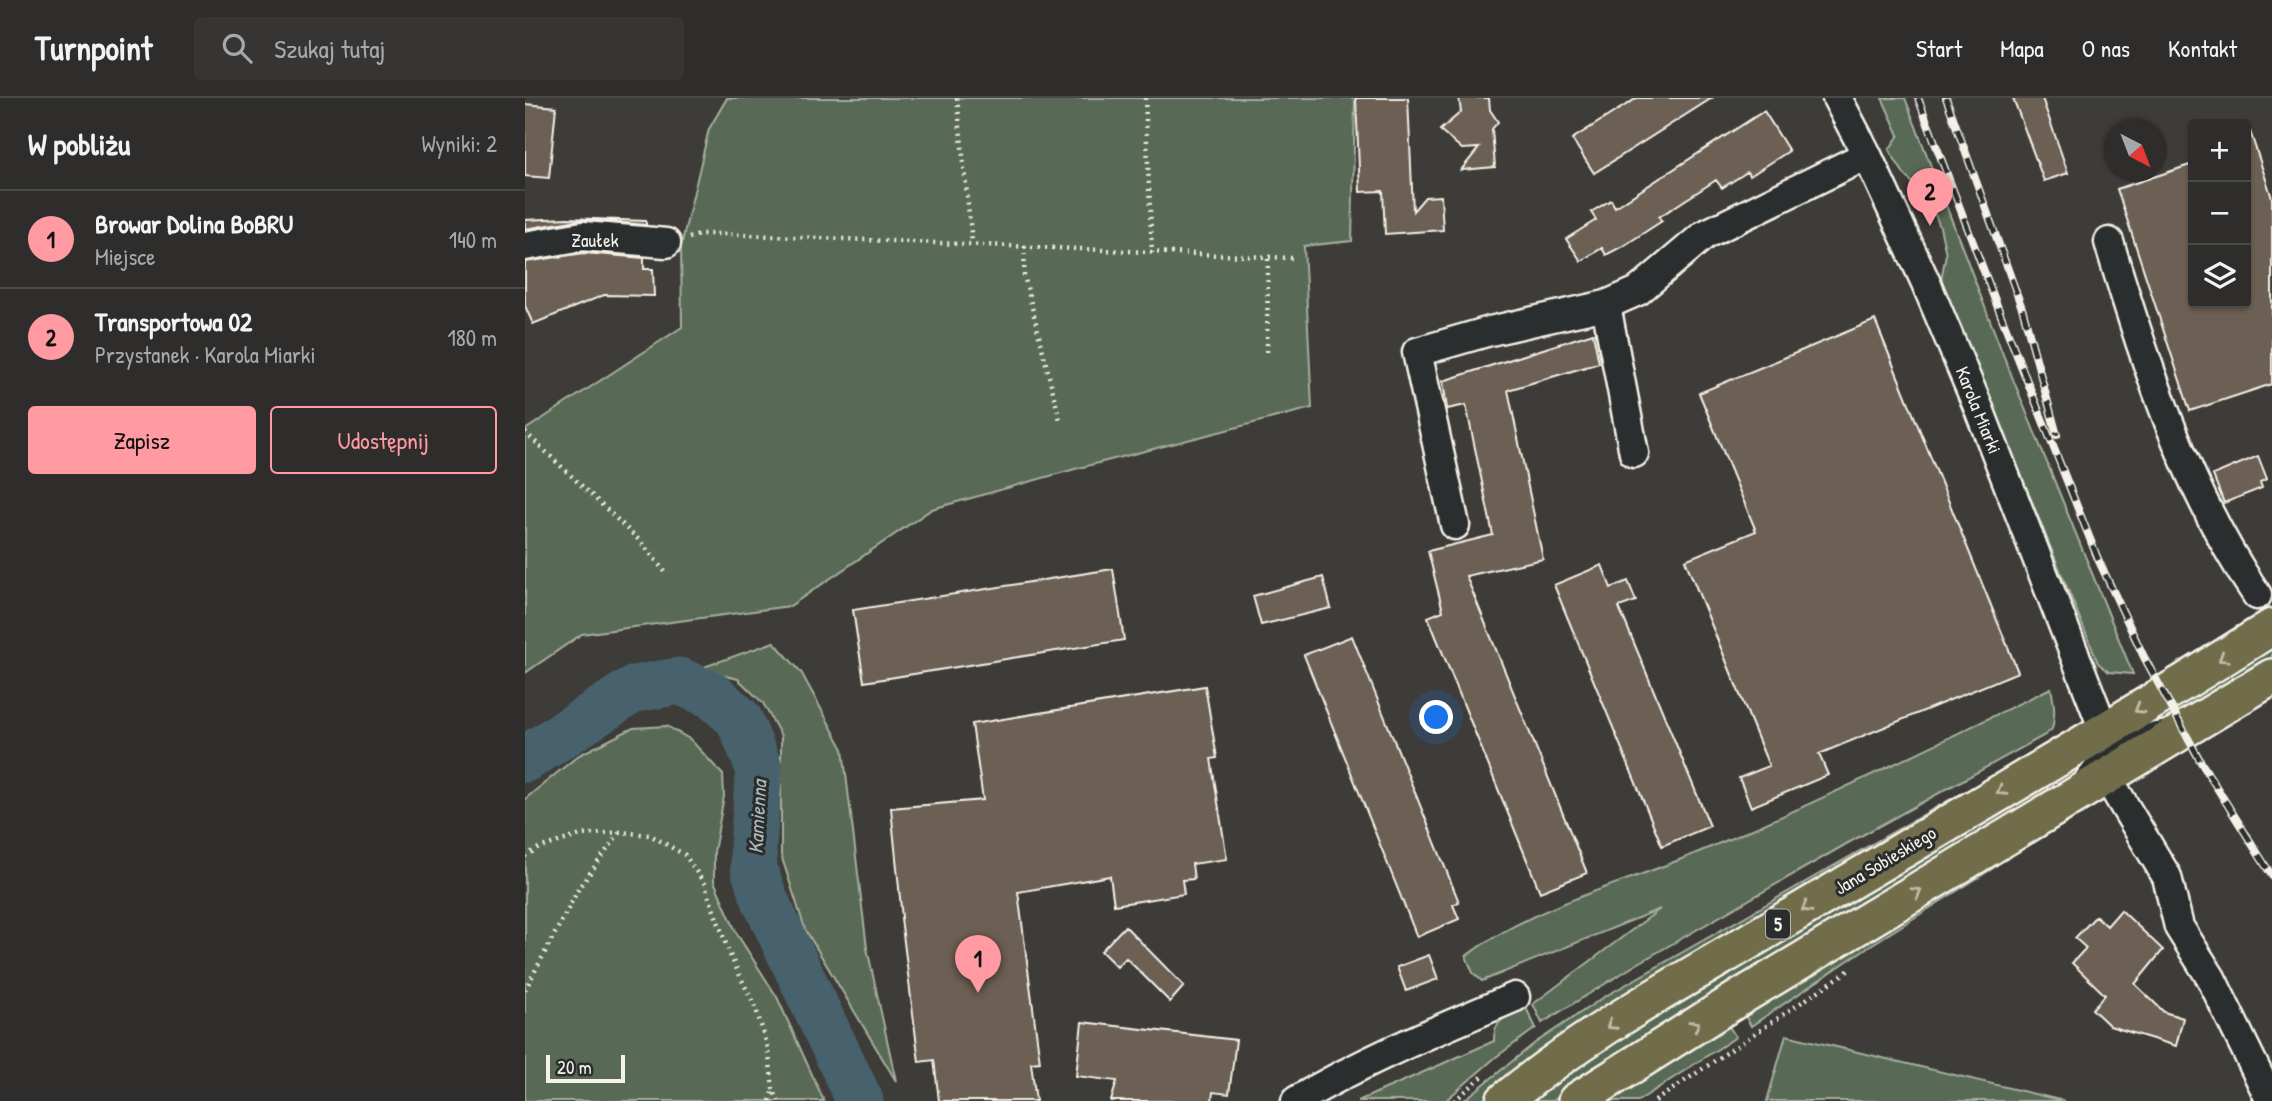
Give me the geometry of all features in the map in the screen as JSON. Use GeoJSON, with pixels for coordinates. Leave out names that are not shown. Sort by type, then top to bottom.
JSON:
{"type":"FeatureCollection","features":[{"type":"Feature","properties":{"kind":"main road","name":"Jana Sobieskiego"},"geometry":{"type":"LineString","coordinates":[[1504,1101],[1551,1065],[1647,1002],[2272,627]]}},
{"type":"Feature","properties":{"kind":"main road","name":"5"},"geometry":{"type":"LineString","coordinates":[[1576,1101],[1739,998],[2272,677]]}},
{"type":"Feature","properties":{"kind":"street","name":"Karola Miarki"},"geometry":{"type":"LineString","coordinates":[[1836,98],[1867,155],[1926,283],[1979,409],[2104,730],[2107,752],[2102,765],[2082,788],[2064,803]]}},
{"type":"Feature","properties":{"kind":"street"},"geometry":{"type":"LineString","coordinates":[[1455,525],[1417,352],[1490,331],[1605,305],[1638,291],[1704,236],[1867,155]]}},
{"type":"Feature","properties":{"kind":"street","name":"Zaułek"},"geometry":{"type":"LineString","coordinates":[[525,246],[583,236],[666,243]]}},
{"type":"Feature","properties":{"kind":"street"},"geometry":{"type":"LineString","coordinates":[[2109,242],[2134,326],[2206,507],[2236,563],[2257,595]]}},
{"type":"Feature","properties":{"kind":"street"},"geometry":{"type":"LineString","coordinates":[[1605,305],[1635,453]]}},
{"type":"Feature","properties":{"kind":"street"},"geometry":{"type":"LineString","coordinates":[[2104,730],[2119,737],[2143,740],[2172,734],[2196,724]]}},
{"type":"Feature","properties":{"kind":"street"},"geometry":{"type":"LineString","coordinates":[[2107,777],[2167,877],[2179,926],[2211,978],[2271,1101]]}},
{"type":"Feature","properties":{"kind":"street"},"geometry":{"type":"LineString","coordinates":[[1296,1101],[1378,1056],[1515,997]]}},
{"type":"Feature","properties":{"kind":"path"},"geometry":{"type":"LineString","coordinates":[[957,98],[972,243]]}},
{"type":"Feature","properties":{"kind":"path"},"geometry":{"type":"LineString","coordinates":[[1145,98],[1151,253]]}},
{"type":"Feature","properties":{"kind":"path"},"geometry":{"type":"LineString","coordinates":[[666,243],[702,234],[725,234],[1292,258]]}},
{"type":"Feature","properties":{"kind":"path"},"geometry":{"type":"LineString","coordinates":[[1025,246],[1024,275],[1060,419]]}},
{"type":"Feature","properties":{"kind":"path"},"geometry":{"type":"LineString","coordinates":[[1267,352],[1268,258]]}},
{"type":"Feature","properties":{"kind":"path"},"geometry":{"type":"LineString","coordinates":[[525,432],[640,541],[666,573]]}},
{"type":"Feature","properties":{"kind":"path"},"geometry":{"type":"LineString","coordinates":[[525,856],[539,848],[581,835],[620,832],[650,835],[685,855],[704,883],[730,955],[756,1009],[768,1048],[773,1088],[778,1101]]}},
{"type":"Feature","properties":{"kind":"path"},"geometry":{"type":"LineString","coordinates":[[525,990],[579,888],[620,832]]}},
{"type":"Feature","properties":{"kind":"path"},"geometry":{"type":"LineString","coordinates":[[1655,1101],[1853,968]]}},
{"type":"Feature","properties":{"kind":"path"},"geometry":{"type":"LineString","coordinates":[[770,1101],[773,1088]]}},
{"type":"Feature","properties":{"kind":"green space"},"geometry":{"type":"Polygon","coordinates":[[[727,98],[1355,98],[1352,241],[1304,246],[1312,408],[932,509],[790,606],[582,634],[525,673],[525,430],[682,327],[681,246],[709,129],[727,98]]]}},
{"type":"Feature","properties":{"kind":"green space"},"geometry":{"type":"Polygon","coordinates":[[[1882,98],[1905,98],[2004,357],[2133,674],[2109,672],[2098,663],[1941,280],[1946,254],[1940,227],[1929,200],[1904,174],[1889,150],[1899,135],[1882,98]]]}},
{"type":"Feature","properties":{"kind":"green space"},"geometry":{"type":"Polygon","coordinates":[[[774,642],[801,672],[843,749],[867,948],[896,1081],[805,929],[781,855],[781,736],[763,703],[738,679],[698,669],[774,642]]]}},
{"type":"Feature","properties":{"kind":"green space"},"geometry":{"type":"Polygon","coordinates":[[[2272,644],[2272,661],[2164,726],[2137,726],[2272,644]]]}},
{"type":"Feature","properties":{"kind":"green space"},"geometry":{"type":"Polygon","coordinates":[[[2051,688],[2054,718],[2052,729],[2045,735],[1848,843],[1637,964],[1542,1023],[1533,1004],[1660,909],[1482,981],[1473,973],[1466,956],[1518,924],[1781,817],[2051,688]]]}},
{"type":"Feature","properties":{"kind":"green space"},"geometry":{"type":"Polygon","coordinates":[[[667,726],[691,740],[723,775],[724,796],[714,852],[714,881],[737,934],[777,997],[824,1101],[525,1101],[525,799],[579,755],[633,728],[667,726]]]}},
{"type":"Feature","properties":{"kind":"green space"},"geometry":{"type":"Polygon","coordinates":[[[2043,781],[2052,794],[1553,1101],[1525,1101],[1558,1076],[2043,781]]]}},
{"type":"Feature","properties":{"kind":"green space"},"geometry":{"type":"Polygon","coordinates":[[[1956,796],[1959,800],[1510,1078],[1482,1101],[1463,1101],[1535,1043],[1604,997],[1956,796]]]}},
{"type":"Feature","properties":{"kind":"green space"},"geometry":{"type":"Polygon","coordinates":[[[1995,861],[1996,866],[1992,869],[1871,945],[1751,1026],[1744,1014],[1995,861]]]}},
{"type":"Feature","properties":{"kind":"green space"},"geometry":{"type":"Polygon","coordinates":[[[1526,1008],[1536,1028],[1496,1057],[1445,1101],[1358,1101],[1494,1041],[1499,1023],[1526,1008]]]}},
{"type":"Feature","properties":{"kind":"green space"},"geometry":{"type":"Polygon","coordinates":[[[1728,1025],[1736,1037],[1638,1101],[1601,1101],[1728,1025]]]}},
{"type":"Feature","properties":{"kind":"green space"},"geometry":{"type":"Polygon","coordinates":[[[1786,1035],[2064,1101],[1767,1101],[1786,1035]]]}},
{"type":"Feature","properties":{"kind":"building"},"geometry":{"type":"Polygon","coordinates":[[[1356,98],[1408,98],[1413,211],[1425,197],[1441,196],[1443,230],[1385,234],[1383,191],[1360,192],[1356,98]]]}},
{"type":"Feature","properties":{"kind":"building"},"geometry":{"type":"Polygon","coordinates":[[[1459,98],[1489,98],[1490,110],[1498,122],[1492,129],[1495,167],[1461,170],[1479,148],[1462,149],[1440,130],[1461,112],[1459,98]]]}},
{"type":"Feature","properties":{"kind":"building"},"geometry":{"type":"Polygon","coordinates":[[[1637,98],[1712,98],[1594,173],[1572,139],[1637,98]]]}},
{"type":"Feature","properties":{"kind":"building"},"geometry":{"type":"Polygon","coordinates":[[[2013,98],[2042,98],[2068,173],[2044,181],[2013,98]]]}},
{"type":"Feature","properties":{"kind":"building"},"geometry":{"type":"Polygon","coordinates":[[[525,104],[556,107],[549,178],[525,176],[525,104]]]}},
{"type":"Feature","properties":{"kind":"building"},"geometry":{"type":"Polygon","coordinates":[[[1764,111],[1789,151],[1750,176],[1747,172],[1722,188],[1716,180],[1659,217],[1662,221],[1625,245],[1606,255],[1602,248],[1581,261],[1566,239],[1596,220],[1591,212],[1611,200],[1615,207],[1764,111]]]}},
{"type":"Feature","properties":{"kind":"building"},"geometry":{"type":"Polygon","coordinates":[[[2251,134],[2272,198],[2272,384],[2190,411],[2117,189],[2138,182],[2167,182],[2167,173],[2188,166],[2188,308],[2251,308],[2251,134]]]}},
{"type":"Feature","properties":{"kind":"building"},"geometry":{"type":"Polygon","coordinates":[[[567,218],[646,221],[646,225],[584,219],[525,229],[525,220],[567,218]]]}},
{"type":"Feature","properties":{"kind":"building"},"geometry":{"type":"Polygon","coordinates":[[[584,253],[644,258],[644,269],[653,269],[654,296],[604,295],[533,324],[525,306],[525,262],[584,253]]]}},
{"type":"Feature","properties":{"kind":"building"},"geometry":{"type":"Polygon","coordinates":[[[1875,320],[2018,672],[1819,754],[1828,775],[1751,807],[1739,778],[1769,766],[1685,560],[1756,531],[1699,393],[1875,320]]]}},
{"type":"Feature","properties":{"kind":"building"},"geometry":{"type":"Polygon","coordinates":[[[1593,333],[1599,363],[1508,390],[1543,559],[1466,576],[1587,873],[1540,892],[1428,617],[1443,611],[1428,551],[1493,535],[1466,405],[1447,409],[1443,381],[1593,333]]]}},
{"type":"Feature","properties":{"kind":"building"},"geometry":{"type":"Polygon","coordinates":[[[2258,456],[2267,479],[2260,482],[2262,488],[2224,503],[2213,475],[2258,456]]]}},
{"type":"Feature","properties":{"kind":"building"},"geometry":{"type":"Polygon","coordinates":[[[1602,565],[1611,588],[1628,581],[1636,601],[1619,607],[1710,826],[1662,846],[1554,585],[1602,565]]]}},
{"type":"Feature","properties":{"kind":"building"},"geometry":{"type":"Polygon","coordinates":[[[1113,569],[1124,640],[864,682],[853,610],[1113,569]]]}},
{"type":"Feature","properties":{"kind":"building"},"geometry":{"type":"Polygon","coordinates":[[[1323,577],[1331,608],[1261,625],[1253,596],[1323,577]]]}},
{"type":"Feature","properties":{"kind":"building"},"geometry":{"type":"Polygon","coordinates":[[[1352,636],[1459,902],[1453,905],[1459,919],[1417,937],[1304,655],[1352,636]]]}},
{"type":"Feature","properties":{"kind":"building"},"geometry":{"type":"Polygon","coordinates":[[[1205,686],[1217,758],[1211,759],[1227,859],[1192,864],[1194,879],[1182,880],[1184,894],[1114,905],[1110,876],[1018,892],[1040,1062],[1031,1063],[1036,1101],[939,1101],[934,1060],[919,1062],[901,918],[891,808],[983,800],[972,724],[1205,686]]]}},
{"type":"Feature","properties":{"kind":"building"},"geometry":{"type":"Polygon","coordinates":[[[2121,910],[2163,950],[2135,984],[2164,1012],[2183,1018],[2176,1046],[2110,1026],[2092,1009],[2105,995],[2072,963],[2086,948],[2075,938],[2096,916],[2107,926],[2121,910]]]}},
{"type":"Feature","properties":{"kind":"building"},"geometry":{"type":"Polygon","coordinates":[[[1125,926],[1184,986],[1170,1002],[1126,958],[1117,967],[1101,951],[1125,926]]]}},
{"type":"Feature","properties":{"kind":"building"},"geometry":{"type":"Polygon","coordinates":[[[1429,955],[1438,979],[1406,991],[1397,967],[1429,955]]]}},
{"type":"Feature","properties":{"kind":"building"},"geometry":{"type":"Polygon","coordinates":[[[1082,1022],[1236,1040],[1229,1094],[1213,1092],[1212,1101],[1111,1101],[1117,1081],[1076,1076],[1082,1022]]]}},
{"type":"Feature","properties":{"kind":"waterway","name":"Kamienna"},"geometry":{"type":"LineString","coordinates":[[525,759],[634,689],[679,681],[712,695],[739,719],[759,768],[754,869],[765,900],[860,1101]]}},
{"type":"Feature","properties":{"kind":"railway"},"geometry":{"type":"LineString","coordinates":[[1918,98],[2098,559],[2144,657],[2202,764],[2272,876]]}},
{"type":"Feature","properties":{"kind":"railway"},"geometry":{"type":"LineString","coordinates":[[1946,98],[2023,311],[2057,435]]}},
{"type":"Feature","properties":{"kind":"place","name":"Transportowa 02"},"geometry":{"type":"Point","coordinates":[1930,226]}},
{"type":"Feature","properties":{"kind":"place","name":"Browar Dolina BoBRU"},"geometry":{"type":"Point","coordinates":[978,993]}}]}
